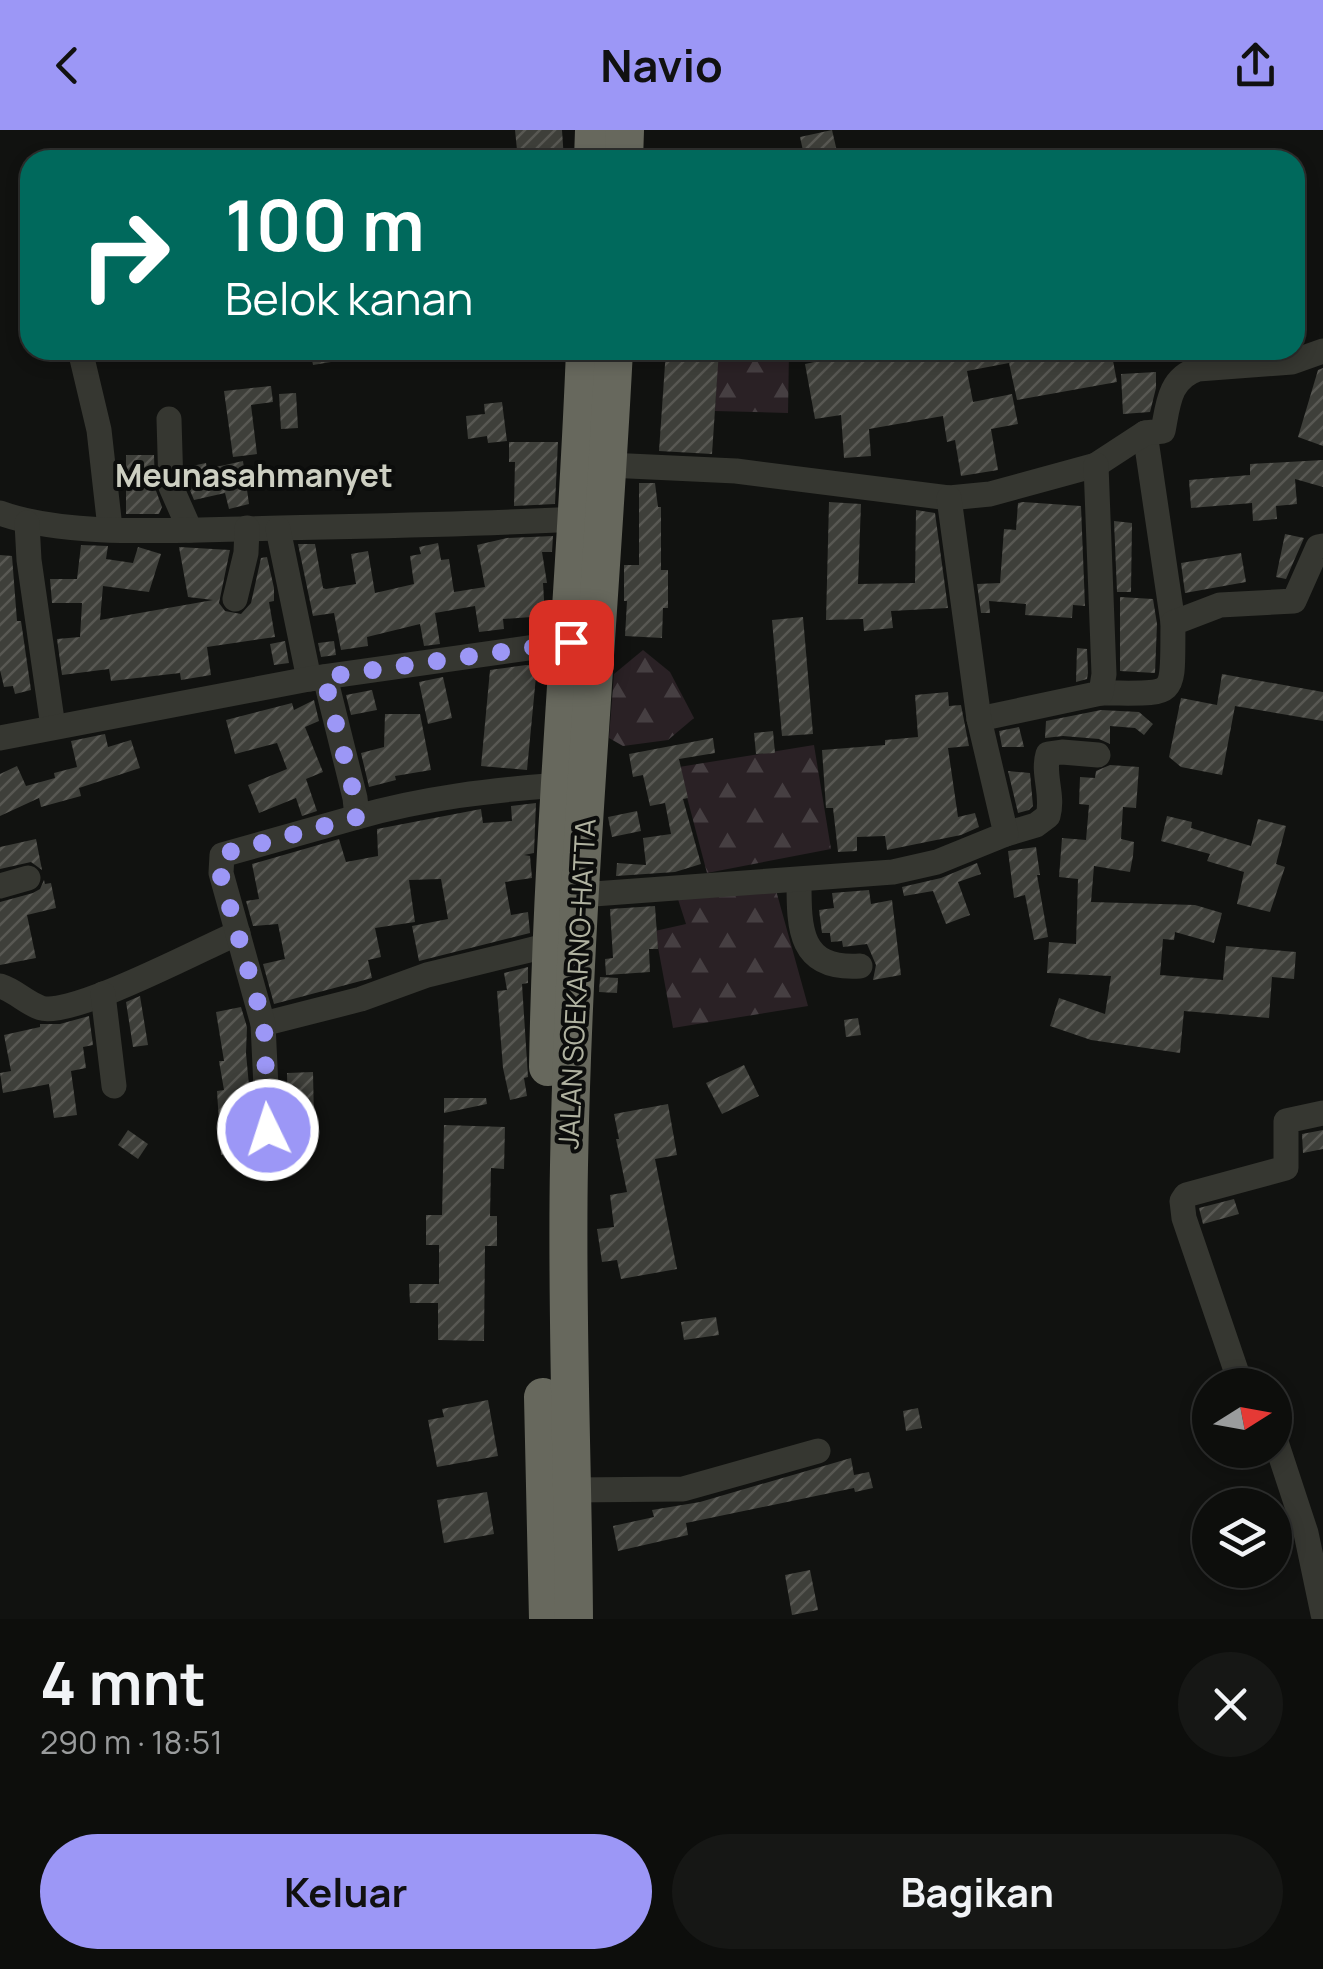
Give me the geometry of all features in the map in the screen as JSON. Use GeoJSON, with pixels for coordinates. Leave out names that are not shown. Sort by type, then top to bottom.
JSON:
{"type":"FeatureCollection","features":[{"type":"Feature","properties":{"kind":"highway","name":"JALAN SOEKARNO-HATTA"},"geometry":{"type":"LineString","coordinates":[[556,1592],[572,1490],[569,1164],[580,894],[578,518],[585,360]]}},
{"type":"Feature","properties":{"kind":"highway","name":"JALAN SOEKARNO-HATTA"},"geometry":{"type":"LineString","coordinates":[[574,1619],[556,1592],[543,1410],[550,945],[560,785],[580,621],[608,465],[613,360]]}},
{"type":"Feature","properties":{"kind":"street"},"geometry":{"type":"LineString","coordinates":[[82,360],[98,430],[110,528]]}},
{"type":"Feature","properties":{"kind":"street"},"geometry":{"type":"LineString","coordinates":[[608,465],[736,471],[950,498],[990,494],[1096,465],[1145,433],[1163,432],[1172,389],[1184,373],[1298,360]]}},
{"type":"Feature","properties":{"kind":"street"},"geometry":{"type":"LineString","coordinates":[[169,420],[171,487],[190,530]]}},
{"type":"Feature","properties":{"kind":"street"},"geometry":{"type":"LineString","coordinates":[[980,719],[1101,694],[1154,693],[1167,689],[1172,681],[1173,622],[1145,433]]}},
{"type":"Feature","properties":{"kind":"street"},"geometry":{"type":"LineString","coordinates":[[1096,465],[1104,674],[1101,694]]}},
{"type":"Feature","properties":{"kind":"street"},"geometry":{"type":"LineString","coordinates":[[950,498],[980,719],[1006,834]]}},
{"type":"Feature","properties":{"kind":"street"},"geometry":{"type":"LineString","coordinates":[[0,513],[27,523],[190,530],[578,518]]}},
{"type":"Feature","properties":{"kind":"street"},"geometry":{"type":"LineString","coordinates":[[27,523],[28,560],[51,718]]}},
{"type":"Feature","properties":{"kind":"street"},"geometry":{"type":"LineString","coordinates":[[235,600],[246,554],[247,528]]}},
{"type":"Feature","properties":{"kind":"street"},"geometry":{"type":"LineString","coordinates":[[278,528],[312,673],[355,798],[357,817]]}},
{"type":"Feature","properties":{"kind":"street"},"geometry":{"type":"LineString","coordinates":[[1173,622],[1220,605],[1294,601],[1318,547],[1323,546]]}},
{"type":"Feature","properties":{"kind":"street"},"geometry":{"type":"LineString","coordinates":[[0,738],[51,718],[580,621]]}},
{"type":"Feature","properties":{"kind":"street"},"geometry":{"type":"LineString","coordinates":[[580,894],[800,881],[923,867],[1036,825],[1048,816],[1052,800],[1048,754],[1098,755]]}},
{"type":"Feature","properties":{"kind":"street"},"geometry":{"type":"LineString","coordinates":[[268,1130],[264,1024],[220,873],[222,854],[403,804],[477,791],[560,785]]}},
{"type":"Feature","properties":{"kind":"street"},"geometry":{"type":"LineString","coordinates":[[0,886],[28,878]]}},
{"type":"Feature","properties":{"kind":"street"},"geometry":{"type":"LineString","coordinates":[[800,881],[799,922],[808,946],[830,965],[860,966]]}},
{"type":"Feature","properties":{"kind":"street"},"geometry":{"type":"LineString","coordinates":[[0,986],[15,990],[43,1009],[60,1009],[103,994],[238,933]]}},
{"type":"Feature","properties":{"kind":"street"},"geometry":{"type":"LineString","coordinates":[[264,1024],[361,999],[427,975],[550,945]]}},
{"type":"Feature","properties":{"kind":"street"},"geometry":{"type":"LineString","coordinates":[[103,994],[114,1086]]}},
{"type":"Feature","properties":{"kind":"street"},"geometry":{"type":"LineString","coordinates":[[1235,1368],[1184,1218],[1182,1201],[1186,1195],[1286,1168],[1286,1122],[1323,1113]]}},
{"type":"Feature","properties":{"kind":"street"},"geometry":{"type":"LineString","coordinates":[[572,1490],[683,1489],[818,1452]]}},
{"type":"Feature","properties":{"kind":"street"},"geometry":{"type":"LineString","coordinates":[[1285,1468],[1306,1533],[1323,1614]]}},
{"type":"Feature","properties":{"kind":"green space"},"geometry":{"type":"Polygon","coordinates":[[[718,360],[789,360],[788,413],[715,411],[718,360]]]}},
{"type":"Feature","properties":{"kind":"green space"},"geometry":{"type":"Polygon","coordinates":[[[643,650],[670,672],[694,718],[668,740],[623,746],[609,738],[614,674],[643,650]]]}},
{"type":"Feature","properties":{"kind":"green space"},"geometry":{"type":"Polygon","coordinates":[[[814,745],[831,849],[707,873],[679,767],[814,745]]]}},
{"type":"Feature","properties":{"kind":"green space"},"geometry":{"type":"Polygon","coordinates":[[[774,883],[808,1006],[673,1028],[655,931],[686,924],[675,890],[774,883]]]}},
{"type":"Feature","properties":{"kind":"building"},"geometry":{"type":"Polygon","coordinates":[[[515,130],[562,130],[563,150],[517,150],[515,130]]]}},
{"type":"Feature","properties":{"kind":"building"},"geometry":{"type":"Polygon","coordinates":[[[832,130],[837,150],[803,150],[800,137],[832,130]]]}},
{"type":"Feature","properties":{"kind":"building"},"geometry":{"type":"Polygon","coordinates":[[[312,360],[343,360],[313,365],[312,360]]]}},
{"type":"Feature","properties":{"kind":"building"},"geometry":{"type":"Polygon","coordinates":[[[665,360],[718,360],[712,454],[659,451],[665,360]]]}},
{"type":"Feature","properties":{"kind":"building"},"geometry":{"type":"Polygon","coordinates":[[[824,360],[1113,360],[1117,382],[1017,400],[1009,363],[967,371],[973,402],[1012,394],[1018,424],[991,429],[998,470],[961,476],[955,440],[947,442],[943,416],[869,429],[871,456],[844,458],[841,415],[815,419],[805,364],[824,360]]]}},
{"type":"Feature","properties":{"kind":"building"},"geometry":{"type":"Polygon","coordinates":[[[1323,368],[1323,446],[1298,437],[1318,370],[1323,368]]]}},
{"type":"Feature","properties":{"kind":"building"},"geometry":{"type":"Polygon","coordinates":[[[1156,372],[1150,412],[1123,414],[1121,374],[1156,372]]]}},
{"type":"Feature","properties":{"kind":"building"},"geometry":{"type":"Polygon","coordinates":[[[271,386],[273,402],[251,405],[257,454],[233,457],[224,391],[271,386]]]}},
{"type":"Feature","properties":{"kind":"building"},"geometry":{"type":"Polygon","coordinates":[[[296,393],[298,428],[281,429],[279,394],[296,393]]]}},
{"type":"Feature","properties":{"kind":"building"},"geometry":{"type":"Polygon","coordinates":[[[502,402],[507,441],[488,443],[487,436],[468,439],[466,416],[485,414],[484,404],[502,402]]]}},
{"type":"Feature","properties":{"kind":"building"},"geometry":{"type":"Polygon","coordinates":[[[509,442],[558,442],[555,504],[514,506],[515,462],[509,462],[509,442]]]}},
{"type":"Feature","properties":{"kind":"building"},"geometry":{"type":"Polygon","coordinates":[[[126,455],[154,455],[155,488],[162,507],[159,514],[126,514],[126,455]]]}},
{"type":"Feature","properties":{"kind":"building"},"geometry":{"type":"Polygon","coordinates":[[[1323,460],[1323,487],[1295,479],[1297,504],[1276,506],[1277,519],[1253,521],[1252,503],[1191,508],[1189,480],[1250,475],[1250,464],[1323,460]]]}},
{"type":"Feature","properties":{"kind":"building"},"geometry":{"type":"Polygon","coordinates":[[[243,461],[249,504],[229,509],[225,493],[194,500],[187,483],[187,467],[206,463],[207,469],[243,461]]]}},
{"type":"Feature","properties":{"kind":"building"},"geometry":{"type":"Polygon","coordinates":[[[639,483],[655,483],[661,507],[661,570],[668,570],[668,608],[663,608],[662,638],[625,636],[624,565],[639,565],[639,483]]]}},
{"type":"Feature","properties":{"kind":"building"},"geometry":{"type":"Polygon","coordinates":[[[829,502],[861,504],[858,584],[915,583],[916,510],[935,513],[948,608],[891,611],[893,628],[864,631],[863,619],[826,620],[829,502]]]}},
{"type":"Feature","properties":{"kind":"building"},"geometry":{"type":"Polygon","coordinates":[[[1018,503],[1081,506],[1085,606],[1073,605],[1072,618],[1025,615],[1026,604],[989,601],[990,613],[981,613],[977,584],[1000,583],[1004,529],[1016,530],[1018,503]]]}},
{"type":"Feature","properties":{"kind":"building"},"geometry":{"type":"Polygon","coordinates":[[[1114,521],[1132,523],[1131,592],[1117,592],[1114,521]]]}},
{"type":"Feature","properties":{"kind":"building"},"geometry":{"type":"Polygon","coordinates":[[[1285,534],[1304,538],[1286,579],[1276,577],[1285,534]]]}},
{"type":"Feature","properties":{"kind":"building"},"geometry":{"type":"Polygon","coordinates":[[[553,536],[552,552],[542,552],[547,583],[543,583],[545,616],[503,619],[504,629],[479,632],[475,606],[435,613],[440,644],[424,646],[420,624],[367,637],[368,646],[341,650],[334,613],[313,616],[298,544],[315,544],[326,589],[356,584],[351,554],[368,551],[375,593],[414,584],[410,556],[421,554],[419,547],[438,543],[441,560],[449,559],[454,592],[485,587],[477,545],[507,538],[553,536]]]}},
{"type":"Feature","properties":{"kind":"building"},"geometry":{"type":"Polygon","coordinates":[[[81,545],[108,546],[106,559],[133,563],[138,547],[161,554],[149,592],[103,586],[100,620],[213,600],[188,597],[179,547],[230,550],[219,603],[225,611],[241,614],[251,603],[261,558],[267,557],[274,588],[274,601],[269,602],[275,637],[207,647],[211,675],[181,680],[180,673],[111,681],[109,669],[62,675],[57,639],[80,637],[82,603],[52,603],[50,579],[77,579],[81,545]]]}},
{"type":"Feature","properties":{"kind":"building"},"geometry":{"type":"Polygon","coordinates":[[[1241,553],[1246,582],[1185,593],[1181,563],[1241,553]]]}},
{"type":"Feature","properties":{"kind":"building"},"geometry":{"type":"Polygon","coordinates":[[[0,555],[12,556],[17,621],[21,621],[31,690],[15,694],[13,686],[4,687],[0,670],[0,555]]]}},
{"type":"Feature","properties":{"kind":"building"},"geometry":{"type":"Polygon","coordinates":[[[1120,597],[1153,599],[1157,624],[1155,673],[1120,671],[1120,597]]]}},
{"type":"Feature","properties":{"kind":"building"},"geometry":{"type":"Polygon","coordinates":[[[803,617],[813,734],[782,736],[772,620],[803,617]]]}},
{"type":"Feature","properties":{"kind":"building"},"geometry":{"type":"Polygon","coordinates":[[[285,641],[289,663],[274,665],[270,644],[285,641]]]}},
{"type":"Feature","properties":{"kind":"building"},"geometry":{"type":"Polygon","coordinates":[[[334,641],[336,655],[321,657],[318,643],[334,641]]]}},
{"type":"Feature","properties":{"kind":"building"},"geometry":{"type":"Polygon","coordinates":[[[1077,648],[1087,649],[1088,673],[1087,679],[1076,682],[1077,648]]]}},
{"type":"Feature","properties":{"kind":"building"},"geometry":{"type":"Polygon","coordinates":[[[537,666],[527,770],[481,766],[490,670],[537,666]]]}},
{"type":"Feature","properties":{"kind":"building"},"geometry":{"type":"Polygon","coordinates":[[[1222,674],[1323,692],[1323,721],[1235,706],[1222,775],[1181,767],[1169,757],[1181,698],[1217,705],[1222,674]]]}},
{"type":"Feature","properties":{"kind":"building"},"geometry":{"type":"Polygon","coordinates":[[[443,677],[452,718],[428,724],[419,682],[443,677]]]}},
{"type":"Feature","properties":{"kind":"building"},"geometry":{"type":"Polygon","coordinates":[[[372,690],[377,710],[351,715],[346,695],[372,690]]]}},
{"type":"Feature","properties":{"kind":"building"},"geometry":{"type":"Polygon","coordinates":[[[948,692],[949,706],[961,705],[969,746],[948,748],[958,817],[975,813],[979,827],[961,835],[887,850],[885,836],[857,837],[857,851],[838,852],[833,808],[826,808],[822,750],[885,745],[885,740],[918,737],[915,695],[948,692]]]}},
{"type":"Feature","properties":{"kind":"building"},"geometry":{"type":"Polygon","coordinates":[[[314,700],[319,721],[305,727],[323,772],[306,779],[317,811],[302,816],[296,798],[259,813],[248,785],[287,769],[277,743],[235,754],[226,720],[292,703],[294,710],[314,700]]]}},
{"type":"Feature","properties":{"kind":"building"},"geometry":{"type":"Polygon","coordinates":[[[1101,710],[1139,712],[1153,724],[1144,735],[1135,728],[1110,726],[1110,744],[1099,739],[1045,738],[1046,721],[1101,710]]]}},
{"type":"Feature","properties":{"kind":"building"},"geometry":{"type":"Polygon","coordinates":[[[385,714],[420,714],[431,770],[395,776],[396,780],[369,787],[361,753],[384,747],[385,714]]]}},
{"type":"Feature","properties":{"kind":"building"},"geometry":{"type":"Polygon","coordinates":[[[1019,727],[1024,747],[1002,747],[999,731],[1019,727]]]}},
{"type":"Feature","properties":{"kind":"building"},"geometry":{"type":"Polygon","coordinates":[[[773,731],[775,753],[756,754],[754,733],[773,731]]]}},
{"type":"Feature","properties":{"kind":"building"},"geometry":{"type":"Polygon","coordinates":[[[105,734],[108,747],[131,740],[140,768],[79,788],[81,796],[41,807],[39,798],[0,816],[0,774],[17,766],[26,786],[55,778],[54,773],[77,767],[71,741],[105,734]]]}},
{"type":"Feature","properties":{"kind":"building"},"geometry":{"type":"Polygon","coordinates":[[[713,738],[715,753],[679,759],[688,798],[683,799],[701,864],[675,872],[616,876],[617,863],[646,865],[643,838],[671,834],[665,803],[650,806],[643,775],[633,777],[629,754],[713,738]]]}},
{"type":"Feature","properties":{"kind":"building"},"geometry":{"type":"Polygon","coordinates":[[[1110,765],[1139,767],[1136,808],[1123,807],[1121,839],[1134,842],[1133,856],[1130,872],[1094,866],[1091,902],[1195,905],[1222,913],[1214,943],[1175,932],[1174,940],[1163,939],[1160,975],[1223,980],[1226,946],[1296,952],[1294,979],[1272,977],[1269,1018],[1184,1011],[1180,1053],[1091,1040],[1050,1026],[1059,998],[1105,1014],[1111,976],[1047,973],[1049,942],[1076,944],[1078,879],[1059,877],[1062,838],[1086,840],[1089,805],[1079,804],[1080,777],[1095,778],[1096,771],[1110,765]]]}},
{"type":"Feature","properties":{"kind":"building"},"geometry":{"type":"Polygon","coordinates":[[[1008,771],[1030,773],[1033,806],[1029,810],[1018,813],[1008,771]]]}},
{"type":"Feature","properties":{"kind":"building"},"geometry":{"type":"Polygon","coordinates":[[[536,803],[534,853],[524,855],[530,856],[532,878],[505,882],[511,915],[528,912],[530,933],[419,961],[412,926],[448,919],[441,879],[409,880],[415,922],[375,928],[381,957],[368,960],[372,978],[274,1004],[263,964],[285,959],[278,924],[253,926],[246,901],[259,899],[252,864],[339,839],[346,862],[378,856],[377,829],[481,809],[483,823],[512,821],[511,806],[536,803]]]}},
{"type":"Feature","properties":{"kind":"building"},"geometry":{"type":"Polygon","coordinates":[[[637,811],[641,831],[612,837],[608,817],[637,811]]]}},
{"type":"Feature","properties":{"kind":"building"},"geometry":{"type":"Polygon","coordinates":[[[1167,816],[1192,822],[1191,828],[1251,846],[1258,819],[1286,826],[1276,864],[1285,867],[1270,912],[1237,904],[1244,872],[1207,861],[1210,854],[1161,841],[1167,816]]]}},
{"type":"Feature","properties":{"kind":"building"},"geometry":{"type":"Polygon","coordinates":[[[36,839],[42,870],[31,862],[0,869],[0,847],[36,839]]]}},
{"type":"Feature","properties":{"kind":"building"},"geometry":{"type":"Polygon","coordinates":[[[1036,847],[1048,937],[1034,940],[1025,895],[1014,898],[1008,851],[1036,847]]]}},
{"type":"Feature","properties":{"kind":"building"},"geometry":{"type":"Polygon","coordinates":[[[977,863],[981,874],[958,882],[970,915],[946,924],[933,891],[904,896],[902,887],[941,878],[977,863]]]}},
{"type":"Feature","properties":{"kind":"building"},"geometry":{"type":"Polygon","coordinates":[[[44,880],[45,884],[51,883],[56,908],[27,915],[36,958],[0,965],[0,902],[33,893],[44,880]]]}},
{"type":"Feature","properties":{"kind":"building"},"geometry":{"type":"Polygon","coordinates":[[[869,890],[871,904],[892,900],[901,975],[873,980],[876,965],[867,944],[843,947],[842,941],[831,942],[830,933],[822,933],[819,910],[834,908],[832,893],[869,890]]]}},
{"type":"Feature","properties":{"kind":"building"},"geometry":{"type":"Polygon","coordinates":[[[655,906],[658,949],[649,949],[650,972],[606,975],[605,959],[613,958],[610,909],[655,906]]]}},
{"type":"Feature","properties":{"kind":"building"},"geometry":{"type":"Polygon","coordinates":[[[528,967],[528,983],[522,984],[527,1096],[510,1100],[503,1068],[497,991],[507,990],[504,973],[528,967]]]}},
{"type":"Feature","properties":{"kind":"building"},"geometry":{"type":"Polygon","coordinates":[[[600,977],[618,978],[617,993],[599,992],[600,977]]]}},
{"type":"Feature","properties":{"kind":"building"},"geometry":{"type":"Polygon","coordinates":[[[140,996],[148,1045],[133,1047],[126,1002],[140,996]]]}},
{"type":"Feature","properties":{"kind":"building"},"geometry":{"type":"Polygon","coordinates":[[[241,1007],[247,1027],[255,1151],[221,1155],[217,1091],[224,1090],[219,1061],[224,1061],[216,1012],[241,1007]]]}},
{"type":"Feature","properties":{"kind":"building"},"geometry":{"type":"Polygon","coordinates":[[[89,1016],[93,1045],[83,1047],[86,1068],[71,1071],[77,1115],[54,1118],[49,1084],[3,1093],[0,1073],[11,1071],[4,1035],[89,1016]]]}},
{"type":"Feature","properties":{"kind":"building"},"geometry":{"type":"Polygon","coordinates":[[[858,1018],[861,1035],[846,1037],[844,1020],[858,1018]]]}},
{"type":"Feature","properties":{"kind":"building"},"geometry":{"type":"Polygon","coordinates":[[[744,1065],[759,1096],[722,1114],[706,1083],[744,1065]]]}},
{"type":"Feature","properties":{"kind":"building"},"geometry":{"type":"Polygon","coordinates":[[[313,1072],[314,1120],[288,1120],[287,1073],[313,1072]]]}},
{"type":"Feature","properties":{"kind":"building"},"geometry":{"type":"Polygon","coordinates":[[[444,1098],[486,1098],[487,1104],[444,1113],[444,1098]]]}},
{"type":"Feature","properties":{"kind":"building"},"geometry":{"type":"Polygon","coordinates":[[[668,1104],[677,1155],[655,1159],[677,1269],[621,1279],[617,1260],[602,1262],[597,1229],[614,1227],[610,1195],[627,1192],[614,1114],[668,1104]]]}},
{"type":"Feature","properties":{"kind":"building"},"geometry":{"type":"Polygon","coordinates":[[[444,1125],[505,1127],[504,1169],[491,1168],[490,1216],[497,1216],[497,1246],[485,1246],[484,1341],[438,1340],[438,1303],[410,1303],[409,1284],[439,1284],[439,1245],[426,1245],[426,1215],[442,1215],[444,1125]]]}},
{"type":"Feature","properties":{"kind":"building"},"geometry":{"type":"Polygon","coordinates":[[[128,1130],[148,1144],[138,1159],[118,1145],[128,1130]]]}},
{"type":"Feature","properties":{"kind":"building"},"geometry":{"type":"Polygon","coordinates":[[[1323,1130],[1323,1149],[1303,1153],[1302,1134],[1323,1130]]]}},
{"type":"Feature","properties":{"kind":"building"},"geometry":{"type":"Polygon","coordinates":[[[1234,1199],[1239,1214],[1203,1224],[1199,1208],[1234,1199]]]}},
{"type":"Feature","properties":{"kind":"building"},"geometry":{"type":"Polygon","coordinates":[[[716,1317],[719,1335],[684,1340],[681,1322],[716,1317]]]}},
{"type":"Feature","properties":{"kind":"building"},"geometry":{"type":"Polygon","coordinates":[[[488,1400],[498,1456],[437,1467],[428,1420],[444,1417],[442,1409],[488,1400]]]}},
{"type":"Feature","properties":{"kind":"building"},"geometry":{"type":"Polygon","coordinates":[[[918,1408],[922,1428],[906,1431],[903,1411],[918,1408]]]}},
{"type":"Feature","properties":{"kind":"building"},"geometry":{"type":"Polygon","coordinates":[[[851,1458],[854,1475],[869,1472],[873,1488],[855,1492],[854,1488],[686,1523],[688,1535],[618,1551],[613,1526],[654,1517],[652,1510],[700,1502],[851,1458]]]}},
{"type":"Feature","properties":{"kind":"building"},"geometry":{"type":"Polygon","coordinates":[[[487,1492],[494,1534],[444,1543],[437,1500],[487,1492]]]}},
{"type":"Feature","properties":{"kind":"building"},"geometry":{"type":"Polygon","coordinates":[[[810,1570],[818,1610],[792,1615],[785,1575],[810,1570]]]}},
{"type":"Feature","properties":{"kind":"district","name":"Meunasahmanyet"},"geometry":{"type":"Point","coordinates":[254,476]}},
{"type":"Feature","properties":{"kind":"route"},"geometry":{"type":"LineString","coordinates":[[268,1130],[264,1106],[264,1024],[220,873],[222,854],[357,817],[324,677],[571,642]]}}]}
